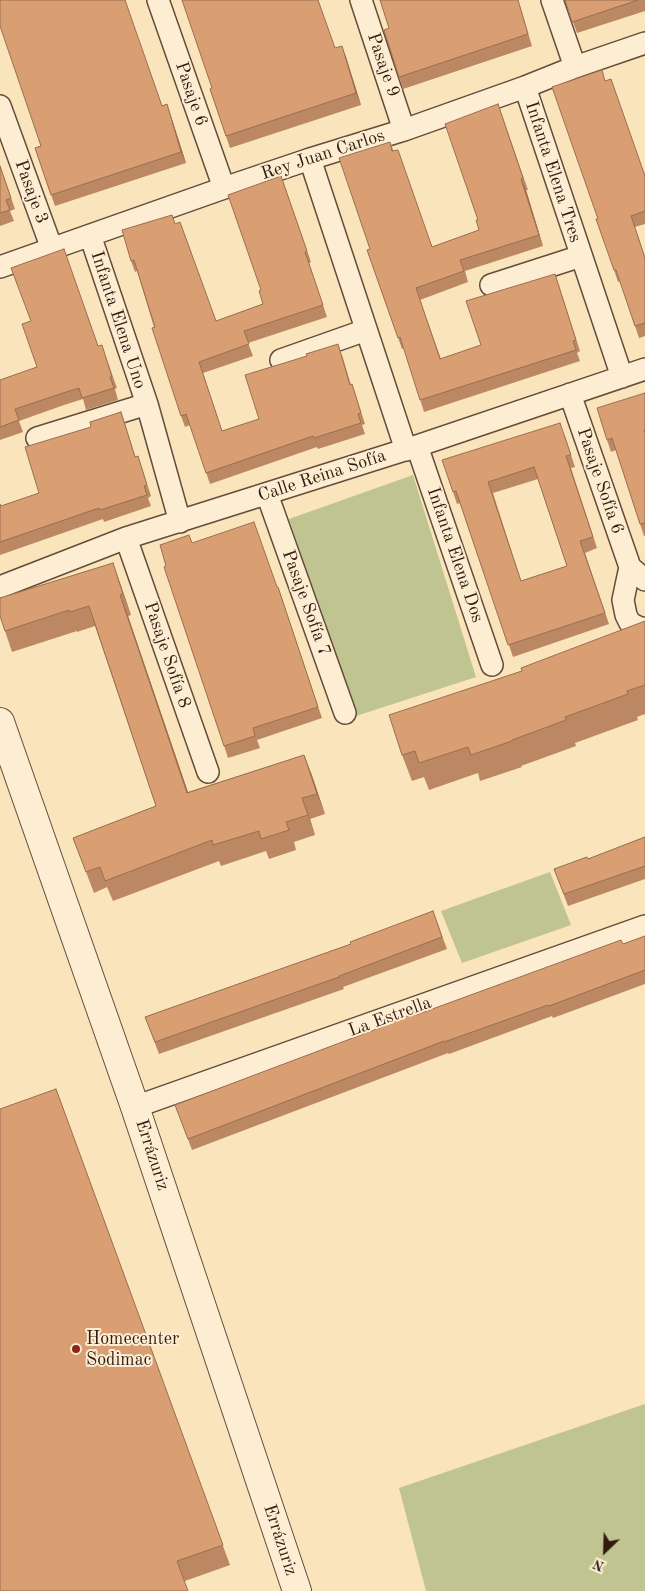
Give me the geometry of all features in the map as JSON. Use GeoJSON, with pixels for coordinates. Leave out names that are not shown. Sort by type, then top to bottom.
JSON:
{"type":"FeatureCollection","features":[{"type":"Feature","properties":{"kind":"street","name":"Pasaje 6"},"geometry":{"type":"LineString","coordinates":[[158,0],[224,188]]}},
{"type":"Feature","properties":{"kind":"street","name":"Pasaje 9"},"geometry":{"type":"LineString","coordinates":[[361,0],[404,130]]}},
{"type":"Feature","properties":{"kind":"street"},"geometry":{"type":"LineString","coordinates":[[552,0],[575,67]]}},
{"type":"Feature","properties":{"kind":"street","name":"Rey Juan Carlos"},"geometry":{"type":"LineString","coordinates":[[0,267],[310,158],[404,130],[645,42]]}},
{"type":"Feature","properties":{"kind":"street","name":"Infanta Elena Tres"},"geometry":{"type":"LineString","coordinates":[[525,87],[622,377]]}},
{"type":"Feature","properties":{"kind":"street","name":"Pasaje 3"},"geometry":{"type":"LineString","coordinates":[[0,106],[52,249]]}},
{"type":"Feature","properties":{"kind":"street","name":"Infanta Elena Dos"},"geometry":{"type":"LineString","coordinates":[[310,158],[366,330],[492,665]]}},
{"type":"Feature","properties":{"kind":"street","name":"Infanta Elena Uno"},"geometry":{"type":"LineString","coordinates":[[90,235],[146,404],[180,522]]}},
{"type":"Feature","properties":{"kind":"street","name":"Infanta Elena Tres"},"geometry":{"type":"LineString","coordinates":[[491,285],[581,256]]}},
{"type":"Feature","properties":{"kind":"street"},"geometry":{"type":"LineString","coordinates":[[281,360],[366,330]]}},
{"type":"Feature","properties":{"kind":"street","name":"Calle Reina Sofía"},"geometry":{"type":"LineString","coordinates":[[0,587],[126,538],[411,448],[645,369]]}},
{"type":"Feature","properties":{"kind":"street","name":"Pasaje Sofía 6"},"geometry":{"type":"LineString","coordinates":[[570,394],[638,574],[623,600],[626,614],[630,623],[642,629],[645,628]]}},
{"type":"Feature","properties":{"kind":"street","name":"Infanta Elena Uno"},"geometry":{"type":"LineString","coordinates":[[37,438],[146,404]]}},
{"type":"Feature","properties":{"kind":"street","name":"Pasaje Sofía 7"},"geometry":{"type":"LineString","coordinates":[[267,494],[346,713]]}},
{"type":"Feature","properties":{"kind":"street","name":"Pasaje Sofía 8"},"geometry":{"type":"LineString","coordinates":[[126,538],[208,772]]}},
{"type":"Feature","properties":{"kind":"street","name":"Errázuriz"},"geometry":{"type":"LineString","coordinates":[[1,727],[135,1107],[297,1591]]}},
{"type":"Feature","properties":{"kind":"street","name":"La Estrella"},"geometry":{"type":"LineString","coordinates":[[135,1107],[645,926]]}},
{"type":"Feature","properties":{"kind":"green space"},"geometry":{"type":"Polygon","coordinates":[[[413,475],[476,677],[356,716],[289,519],[413,475]]]}},
{"type":"Feature","properties":{"kind":"green space"},"geometry":{"type":"Polygon","coordinates":[[[550,872],[571,925],[462,963],[441,911],[550,872]]]}},
{"type":"Feature","properties":{"kind":"green space"},"geometry":{"type":"Polygon","coordinates":[[[645,1404],[645,1591],[426,1591],[399,1488],[645,1404]]]}},
{"type":"Feature","properties":{"kind":"building"},"geometry":{"type":"Polygon","coordinates":[[[0,0],[125,0],[162,106],[167,104],[181,152],[51,195],[35,148],[41,146],[0,26],[0,0]]]}},
{"type":"Feature","properties":{"kind":"building"},"geometry":{"type":"Polygon","coordinates":[[[182,0],[318,0],[335,48],[342,46],[356,93],[226,136],[182,0]]]}},
{"type":"Feature","properties":{"kind":"building"},"geometry":{"type":"Polygon","coordinates":[[[380,0],[518,0],[528,34],[399,77],[384,30],[389,28],[380,0]]]}},
{"type":"Feature","properties":{"kind":"building"},"geometry":{"type":"Polygon","coordinates":[[[565,0],[638,0],[572,22],[565,0]]]}},
{"type":"Feature","properties":{"kind":"building"},"geometry":{"type":"Polygon","coordinates":[[[602,70],[605,81],[611,79],[645,176],[645,211],[631,216],[645,258],[645,323],[635,326],[596,219],[598,219],[552,87],[602,70]]]}},
{"type":"Feature","properties":{"kind":"building"},"geometry":{"type":"Polygon","coordinates":[[[498,104],[523,178],[521,179],[539,235],[460,260],[464,271],[416,288],[440,359],[481,345],[466,301],[555,274],[576,340],[573,341],[576,350],[420,400],[400,337],[398,338],[367,250],[370,249],[339,158],[390,142],[392,151],[398,150],[432,247],[479,230],[476,220],[478,220],[445,124],[498,104]]]}},
{"type":"Feature","properties":{"kind":"building"},"geometry":{"type":"Polygon","coordinates":[[[0,166],[11,198],[6,200],[10,210],[0,213],[0,166]]]}},
{"type":"Feature","properties":{"kind":"building"},"geometry":{"type":"Polygon","coordinates":[[[281,176],[307,251],[305,252],[323,305],[244,331],[249,344],[199,362],[222,431],[259,419],[245,375],[307,356],[306,354],[338,344],[350,385],[352,384],[361,413],[358,414],[361,423],[314,438],[313,436],[206,473],[186,414],[181,416],[152,328],[155,327],[134,260],[131,261],[122,230],[172,215],[175,224],[180,222],[216,321],[263,304],[259,291],[261,290],[228,195],[281,176]]]}},
{"type":"Feature","properties":{"kind":"building"},"geometry":{"type":"Polygon","coordinates":[[[64,249],[98,346],[102,345],[114,388],[82,398],[79,388],[15,409],[19,420],[0,427],[0,380],[37,367],[22,324],[31,321],[11,268],[64,249]]]}},
{"type":"Feature","properties":{"kind":"building"},"geometry":{"type":"Polygon","coordinates":[[[645,393],[645,523],[640,524],[612,438],[607,440],[597,408],[645,393]]]}},
{"type":"Feature","properties":{"kind":"building"},"geometry":{"type":"Polygon","coordinates":[[[121,412],[135,457],[138,456],[147,485],[144,486],[147,495],[100,510],[99,508],[0,542],[0,504],[1,506],[39,493],[25,447],[91,427],[90,422],[121,412]]]}},
{"type":"Feature","properties":{"kind":"building"},"geometry":{"type":"Polygon","coordinates":[[[560,423],[571,455],[566,456],[593,537],[580,541],[605,613],[508,645],[456,491],[453,492],[442,460],[560,423]],[[534,467],[488,482],[521,581],[567,566],[534,467]]]}},
{"type":"Feature","properties":{"kind":"building"},"geometry":{"type":"Polygon","coordinates":[[[254,522],[318,707],[253,728],[255,736],[224,746],[164,567],[166,566],[160,545],[189,535],[192,543],[254,522]]]}},
{"type":"Feature","properties":{"kind":"building"},"geometry":{"type":"Polygon","coordinates":[[[113,563],[123,594],[120,595],[187,793],[304,755],[317,794],[302,798],[308,815],[286,822],[289,830],[261,839],[259,831],[213,845],[212,840],[105,881],[100,867],[86,872],[73,838],[156,806],[89,606],[70,612],[69,610],[5,631],[0,616],[0,598],[113,563]]]}},
{"type":"Feature","properties":{"kind":"building"},"geometry":{"type":"Polygon","coordinates":[[[645,621],[645,685],[627,691],[628,694],[565,717],[566,720],[471,755],[468,747],[419,763],[415,751],[402,755],[389,715],[522,671],[521,668],[645,621]]]}},
{"type":"Feature","properties":{"kind":"building"},"geometry":{"type":"Polygon","coordinates":[[[645,837],[645,866],[564,894],[554,869],[587,857],[588,859],[645,837]]]}},
{"type":"Feature","properties":{"kind":"building"},"geometry":{"type":"Polygon","coordinates":[[[433,911],[442,937],[339,977],[155,1042],[145,1017],[351,944],[350,942],[433,911]]]}},
{"type":"Feature","properties":{"kind":"building"},"geometry":{"type":"Polygon","coordinates":[[[645,936],[645,970],[549,1006],[444,1041],[188,1139],[175,1105],[415,1013],[416,1015],[621,940],[623,944],[645,936]]]}},
{"type":"Feature","properties":{"kind":"building","name":"Homecenter Sodimac"},"geometry":{"type":"Polygon","coordinates":[[[56,1089],[223,1545],[177,1561],[188,1591],[0,1591],[0,1109],[56,1089]]]}},
{"type":"Feature","properties":{"kind":"place","name":"Homecenter Sodimac"},"geometry":{"type":"Point","coordinates":[76,1349]}}]}
